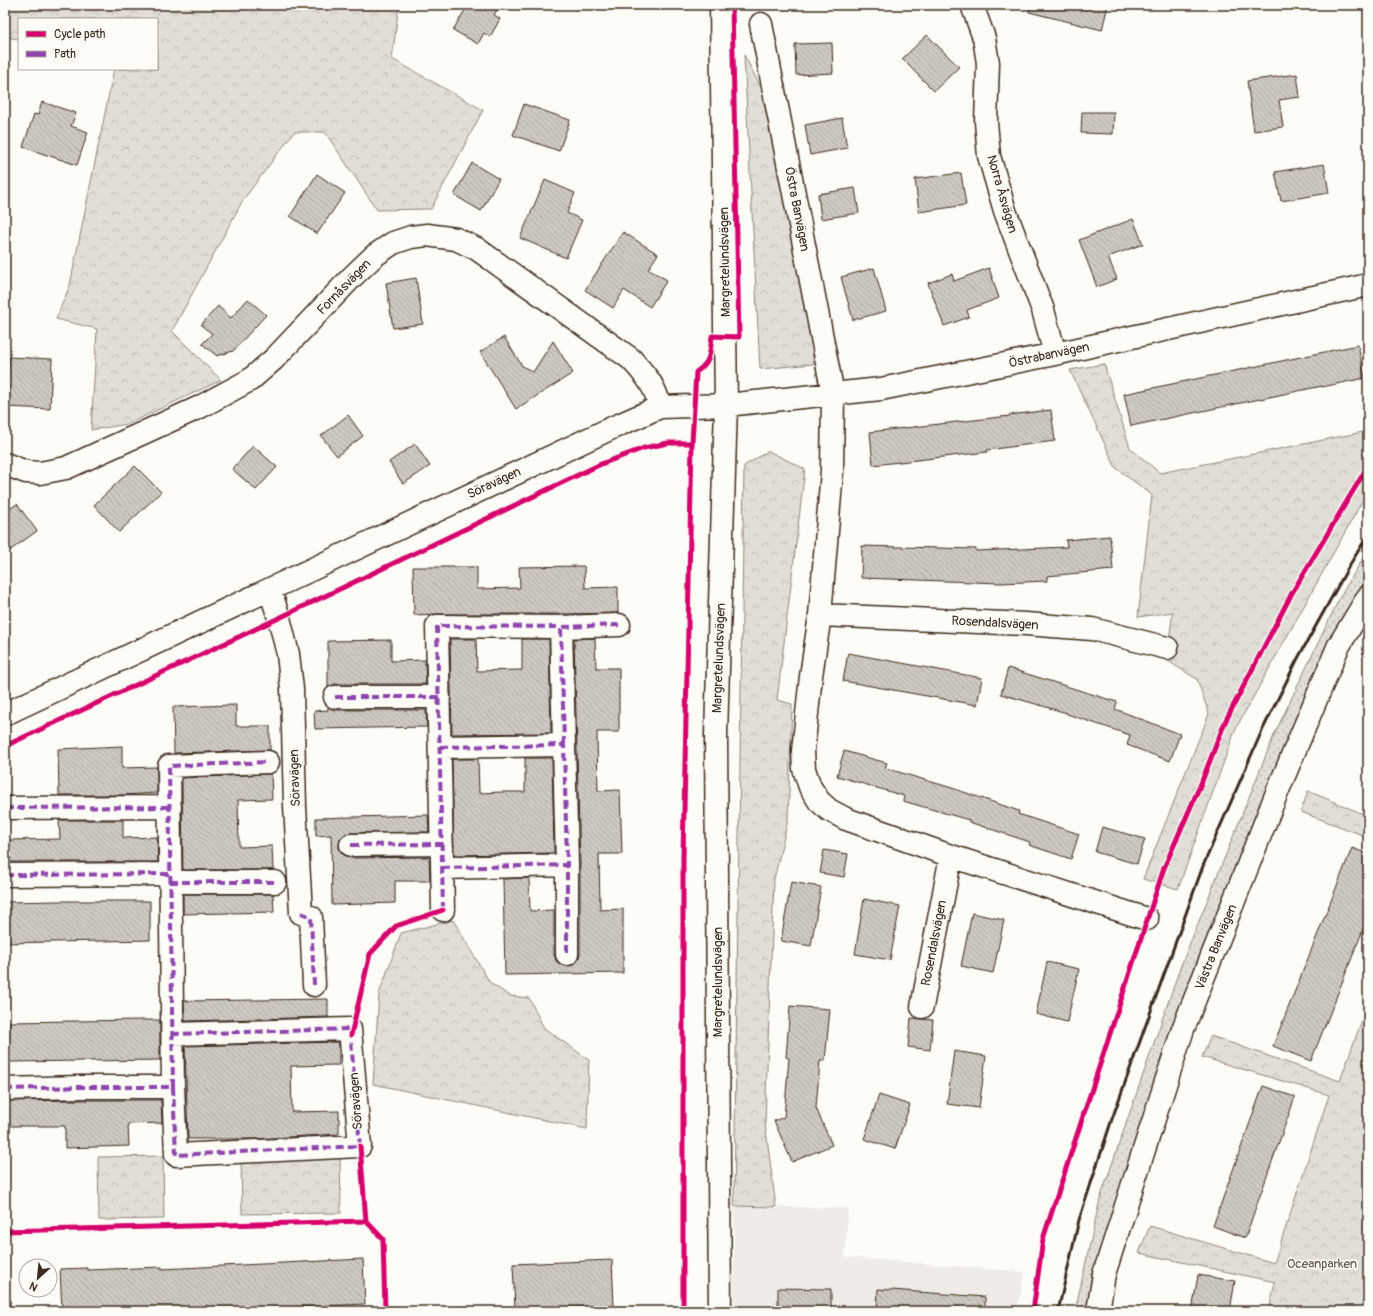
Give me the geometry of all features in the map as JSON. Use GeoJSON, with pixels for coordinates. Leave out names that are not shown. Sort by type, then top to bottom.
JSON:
{"type":"FeatureCollection","features":[{"type":"Feature","properties":{"kind":"street","name":"Margretelundsvägen"},"geometry":{"type":"LineString","coordinates":[[720,1311],[716,735],[726,405],[721,5]]}},
{"type":"Feature","properties":{"kind":"street","name":"Norra Åsvägen"},"geometry":{"type":"LineString","coordinates":[[972,5],[984,38],[988,63],[986,122],[989,156],[1005,211],[1043,310],[1055,354]]}},
{"type":"Feature","properties":{"kind":"street","name":"Östra Banvägen"},"geometry":{"type":"LineString","coordinates":[[761,24],[833,394]]}},
{"type":"Feature","properties":{"kind":"street","name":"Fornåsvägen"},"geometry":{"type":"LineString","coordinates":[[5,464],[26,472],[40,473],[66,468],[200,407],[250,380],[274,359],[374,256],[393,243],[416,236],[427,235],[456,239],[477,249],[631,360],[650,381],[657,394],[660,407]]}},
{"type":"Feature","properties":{"kind":"street","name":"Östrabanvägen"},"geometry":{"type":"LineString","coordinates":[[726,405],[881,389],[1055,354],[1368,285]]}},
{"type":"Feature","properties":{"kind":"street"},"geometry":{"type":"LineString","coordinates":[[833,394],[832,472],[820,615],[811,676],[803,751],[804,769],[810,787],[819,801],[829,810],[846,819],[951,856],[1147,920]]}},
{"type":"Feature","properties":{"kind":"street","name":"Söravägen"},"geometry":{"type":"LineString","coordinates":[[5,714],[614,427],[660,407],[726,405]]}},
{"type":"Feature","properties":{"kind":"street","name":"Söravägen"},"geometry":{"type":"LineString","coordinates":[[270,590],[288,654],[292,688],[295,806],[301,913],[311,917],[314,985]]}},
{"type":"Feature","properties":{"kind":"street","name":"Västra Banvägen"},"geometry":{"type":"LineString","coordinates":[[1098,1311],[1104,1274],[1183,1029],[1276,795],[1338,647],[1368,596]]}},
{"type":"Feature","properties":{"kind":"street","name":"Rosendalsvägen"},"geometry":{"type":"LineString","coordinates":[[820,615],[1026,624],[1092,629],[1167,648]]}},
{"type":"Feature","properties":{"kind":"street"},"geometry":{"type":"LineString","coordinates":[[443,910],[437,626],[561,627],[619,625]]}},
{"type":"Feature","properties":{"kind":"street"},"geometry":{"type":"LineString","coordinates":[[561,627],[567,865],[567,954]]}},
{"type":"Feature","properties":{"kind":"street"},"geometry":{"type":"LineString","coordinates":[[335,697],[439,697]]}},
{"type":"Feature","properties":{"kind":"street"},"geometry":{"type":"LineString","coordinates":[[440,747],[564,745]]}},
{"type":"Feature","properties":{"kind":"street","name":"Söravägen"},"geometry":{"type":"LineString","coordinates":[[173,1034],[350,1029],[360,1146],[176,1155],[173,1087],[169,766],[268,762]]}},
{"type":"Feature","properties":{"kind":"street"},"geometry":{"type":"LineString","coordinates":[[5,808],[170,807]]}},
{"type":"Feature","properties":{"kind":"street"},"geometry":{"type":"LineString","coordinates":[[351,845],[442,844]]}},
{"type":"Feature","properties":{"kind":"street","name":"Rosendalsvägen"},"geometry":{"type":"LineString","coordinates":[[922,1007],[951,856]]}},
{"type":"Feature","properties":{"kind":"street"},"geometry":{"type":"LineString","coordinates":[[442,868],[567,865]]}},
{"type":"Feature","properties":{"kind":"street"},"geometry":{"type":"LineString","coordinates":[[5,875],[170,878],[275,882]]}},
{"type":"Feature","properties":{"kind":"street"},"geometry":{"type":"LineString","coordinates":[[5,1090],[80,1087],[173,1087]]}},
{"type":"Feature","properties":{"kind":"shaded area"},"geometry":{"type":"Polygon","coordinates":[[[734,1206],[848,1208],[845,1257],[1025,1272],[1017,1311],[734,1311],[734,1206]]]}},
{"type":"Feature","properties":{"kind":"green space"},"geometry":{"type":"Polygon","coordinates":[[[5,5],[399,5],[392,59],[483,110],[431,209],[377,210],[325,132],[294,132],[243,200],[172,331],[221,380],[128,424],[91,430],[97,329],[56,319],[70,285],[114,70],[158,70],[158,18],[18,18],[18,39],[5,37],[5,5]]]}},
{"type":"Feature","properties":{"kind":"green space"},"geometry":{"type":"Polygon","coordinates":[[[744,55],[765,95],[814,328],[813,364],[760,369],[744,55]]]}},
{"type":"Feature","properties":{"kind":"green space"},"geometry":{"type":"Polygon","coordinates":[[[1104,364],[1130,448],[1160,473],[1368,431],[1368,491],[1236,728],[1178,889],[1143,879],[1209,714],[1197,679],[1166,660],[1173,612],[1138,617],[1152,495],[1116,468],[1070,370],[1104,364]]]}},
{"type":"Feature","properties":{"kind":"green space"},"geometry":{"type":"Polygon","coordinates":[[[768,451],[805,469],[777,700],[792,704],[788,820],[774,879],[765,1123],[776,1207],[734,1206],[744,466],[768,451]]]}},
{"type":"Feature","properties":{"kind":"green space"},"geometry":{"type":"Polygon","coordinates":[[[1368,550],[1368,576],[1304,698],[1272,777],[1091,1311],[1075,1311],[1100,1199],[1180,968],[1275,733],[1340,597],[1368,550]]]}},
{"type":"Feature","properties":{"kind":"green space"},"geometry":{"type":"Polygon","coordinates":[[[1308,791],[1368,816],[1368,837],[1301,812],[1308,791]]]}},
{"type":"Feature","properties":{"kind":"green space"},"geometry":{"type":"Polygon","coordinates":[[[453,920],[490,983],[510,996],[529,998],[544,1028],[589,1060],[587,1129],[373,1084],[379,994],[401,933],[453,920]]]}},
{"type":"Feature","properties":{"kind":"green space","name":"Oceanparken"},"geometry":{"type":"Polygon","coordinates":[[[1368,1003],[1368,1311],[1269,1311],[1275,1282],[1139,1253],[1150,1226],[1274,1263],[1329,1095],[1202,1057],[1211,1036],[1340,1081],[1368,1003]]]}},
{"type":"Feature","properties":{"kind":"green space"},"geometry":{"type":"Polygon","coordinates":[[[340,1155],[341,1213],[242,1214],[241,1156],[340,1155]]]}},
{"type":"Feature","properties":{"kind":"green space"},"geometry":{"type":"Polygon","coordinates":[[[163,1156],[164,1219],[99,1220],[98,1157],[163,1156]]]}},
{"type":"Feature","properties":{"kind":"building"},"geometry":{"type":"Polygon","coordinates":[[[468,5],[500,5],[494,15],[500,19],[490,37],[484,33],[478,44],[453,30],[468,5]]]}},
{"type":"Feature","properties":{"kind":"building"},"geometry":{"type":"Polygon","coordinates":[[[1030,5],[1108,5],[1102,30],[1029,12],[1030,5]]]}},
{"type":"Feature","properties":{"kind":"building"},"geometry":{"type":"Polygon","coordinates":[[[927,35],[959,67],[934,91],[902,59],[927,35]]]}},
{"type":"Feature","properties":{"kind":"building"},"geometry":{"type":"Polygon","coordinates":[[[832,43],[833,73],[796,75],[795,44],[832,43]]]}},
{"type":"Feature","properties":{"kind":"building"},"geometry":{"type":"Polygon","coordinates":[[[1297,74],[1300,97],[1279,100],[1283,127],[1254,131],[1247,81],[1297,74]]]}},
{"type":"Feature","properties":{"kind":"building"},"geometry":{"type":"Polygon","coordinates":[[[42,102],[76,113],[71,126],[88,132],[77,165],[23,147],[34,114],[38,115],[42,102]]]}},
{"type":"Feature","properties":{"kind":"building"},"geometry":{"type":"Polygon","coordinates":[[[524,104],[570,120],[559,151],[513,135],[524,104]]]}},
{"type":"Feature","properties":{"kind":"building"},"geometry":{"type":"Polygon","coordinates":[[[1082,112],[1114,112],[1113,134],[1081,133],[1082,112]]]}},
{"type":"Feature","properties":{"kind":"building"},"geometry":{"type":"Polygon","coordinates":[[[842,118],[847,148],[810,155],[805,125],[842,118]]]}},
{"type":"Feature","properties":{"kind":"building"},"geometry":{"type":"Polygon","coordinates":[[[472,163],[499,179],[481,211],[454,195],[472,163]]]}},
{"type":"Feature","properties":{"kind":"building"},"geometry":{"type":"Polygon","coordinates":[[[1324,164],[1329,193],[1281,201],[1275,172],[1324,164]]]}},
{"type":"Feature","properties":{"kind":"building"},"geometry":{"type":"Polygon","coordinates":[[[961,173],[966,205],[919,212],[915,179],[961,173]]]}},
{"type":"Feature","properties":{"kind":"building"},"geometry":{"type":"Polygon","coordinates":[[[317,174],[345,193],[317,234],[290,216],[317,174]]]}},
{"type":"Feature","properties":{"kind":"building"},"geometry":{"type":"Polygon","coordinates":[[[545,180],[575,193],[567,213],[582,220],[566,258],[520,238],[545,180]]]}},
{"type":"Feature","properties":{"kind":"building"},"geometry":{"type":"Polygon","coordinates":[[[855,188],[859,213],[821,219],[818,194],[855,188]]]}},
{"type":"Feature","properties":{"kind":"building"},"geometry":{"type":"Polygon","coordinates":[[[1133,219],[1143,244],[1108,257],[1117,279],[1097,287],[1079,240],[1133,219]]]}},
{"type":"Feature","properties":{"kind":"building"},"geometry":{"type":"Polygon","coordinates":[[[623,232],[658,254],[648,269],[667,280],[650,307],[624,290],[613,308],[585,290],[623,232]]]}},
{"type":"Feature","properties":{"kind":"building"},"geometry":{"type":"Polygon","coordinates":[[[874,268],[886,311],[853,320],[841,277],[874,268]]]}},
{"type":"Feature","properties":{"kind":"building"},"geometry":{"type":"Polygon","coordinates":[[[989,268],[999,298],[967,310],[969,317],[944,326],[928,283],[952,274],[954,281],[989,268]]]}},
{"type":"Feature","properties":{"kind":"building"},"geometry":{"type":"Polygon","coordinates":[[[416,278],[423,324],[393,328],[386,283],[416,278]]]}},
{"type":"Feature","properties":{"kind":"building"},"geometry":{"type":"Polygon","coordinates":[[[248,299],[266,315],[233,351],[217,356],[202,344],[212,334],[201,325],[218,306],[231,318],[248,299]]]}},
{"type":"Feature","properties":{"kind":"building"},"geometry":{"type":"Polygon","coordinates":[[[504,337],[521,365],[533,372],[553,341],[573,373],[516,409],[480,352],[504,337]]]}},
{"type":"Feature","properties":{"kind":"building"},"geometry":{"type":"Polygon","coordinates":[[[1358,345],[1365,378],[1131,426],[1124,394],[1358,345]]]}},
{"type":"Feature","properties":{"kind":"building"},"geometry":{"type":"Polygon","coordinates":[[[9,357],[52,359],[50,409],[5,407],[5,370],[8,371],[9,357]]]}},
{"type":"Feature","properties":{"kind":"building"},"geometry":{"type":"Polygon","coordinates":[[[1051,410],[1055,441],[987,450],[987,452],[873,465],[870,432],[1051,410]]]}},
{"type":"Feature","properties":{"kind":"building"},"geometry":{"type":"Polygon","coordinates":[[[348,415],[363,436],[337,456],[321,436],[348,415]]]}},
{"type":"Feature","properties":{"kind":"building"},"geometry":{"type":"Polygon","coordinates":[[[415,444],[430,466],[403,484],[389,462],[415,444]]]}},
{"type":"Feature","properties":{"kind":"building"},"geometry":{"type":"Polygon","coordinates":[[[253,446],[277,467],[256,490],[232,469],[253,446]]]}},
{"type":"Feature","properties":{"kind":"building"},"geometry":{"type":"Polygon","coordinates":[[[135,466],[161,492],[119,532],[94,505],[135,466]]]}},
{"type":"Feature","properties":{"kind":"building"},"geometry":{"type":"Polygon","coordinates":[[[17,504],[37,531],[5,554],[5,512],[17,504]]]}},
{"type":"Feature","properties":{"kind":"building"},"geometry":{"type":"Polygon","coordinates":[[[1110,536],[1113,570],[1047,576],[1047,581],[1001,583],[861,578],[862,546],[976,549],[976,551],[1067,547],[1066,540],[1110,536]]]}},
{"type":"Feature","properties":{"kind":"building"},"geometry":{"type":"Polygon","coordinates":[[[584,566],[585,588],[618,587],[618,613],[414,615],[413,567],[477,567],[477,589],[520,588],[519,567],[584,566]]]}},
{"type":"Feature","properties":{"kind":"building"},"geometry":{"type":"Polygon","coordinates":[[[595,638],[596,668],[619,668],[619,732],[597,732],[598,791],[620,790],[622,854],[599,854],[600,910],[623,909],[623,973],[505,975],[503,879],[529,878],[530,911],[554,910],[554,954],[556,961],[561,965],[574,965],[580,954],[580,865],[574,639],[595,638]]]}},
{"type":"Feature","properties":{"kind":"building"},"geometry":{"type":"Polygon","coordinates":[[[450,639],[476,639],[477,671],[522,670],[522,639],[549,639],[551,733],[452,734],[450,639]]]}},
{"type":"Feature","properties":{"kind":"building"},"geometry":{"type":"Polygon","coordinates":[[[391,640],[391,661],[425,660],[426,684],[335,684],[328,687],[328,641],[391,640]]]}},
{"type":"Feature","properties":{"kind":"building"},"geometry":{"type":"Polygon","coordinates":[[[848,653],[982,678],[977,705],[843,681],[848,653]]]}},
{"type":"Feature","properties":{"kind":"building"},"geometry":{"type":"Polygon","coordinates":[[[1008,668],[1117,702],[1115,709],[1180,734],[1170,761],[1127,745],[1130,735],[1067,713],[1001,694],[1008,668]]]}},
{"type":"Feature","properties":{"kind":"building"},"geometry":{"type":"Polygon","coordinates":[[[236,705],[236,726],[270,726],[270,750],[174,753],[173,707],[236,705]]]}},
{"type":"Feature","properties":{"kind":"building"},"geometry":{"type":"Polygon","coordinates":[[[328,707],[335,710],[426,710],[427,727],[315,729],[314,711],[328,710],[328,707]]]}},
{"type":"Feature","properties":{"kind":"building"},"geometry":{"type":"Polygon","coordinates":[[[122,746],[122,768],[157,767],[157,793],[122,795],[59,795],[58,749],[122,746]]]}},
{"type":"Feature","properties":{"kind":"building"},"geometry":{"type":"Polygon","coordinates":[[[844,751],[887,763],[885,768],[952,788],[1019,811],[1018,814],[1079,834],[1071,859],[1029,845],[1030,842],[969,822],[969,820],[903,801],[904,796],[837,776],[844,751]]]}},
{"type":"Feature","properties":{"kind":"building"},"geometry":{"type":"Polygon","coordinates":[[[525,758],[552,758],[554,853],[454,855],[452,759],[478,759],[479,793],[525,792],[525,758]]]}},
{"type":"Feature","properties":{"kind":"building"},"geometry":{"type":"Polygon","coordinates":[[[271,774],[272,799],[238,800],[239,847],[272,846],[273,870],[183,870],[182,778],[271,774]]]}},
{"type":"Feature","properties":{"kind":"building"},"geometry":{"type":"Polygon","coordinates":[[[428,815],[429,832],[350,833],[345,834],[340,839],[339,846],[340,851],[345,856],[351,858],[429,857],[430,881],[395,881],[395,903],[332,905],[331,835],[316,836],[316,818],[428,815]]]}},
{"type":"Feature","properties":{"kind":"building"},"geometry":{"type":"Polygon","coordinates":[[[59,820],[123,820],[123,838],[157,837],[158,862],[5,862],[5,840],[60,839],[59,820]]]}},
{"type":"Feature","properties":{"kind":"building"},"geometry":{"type":"Polygon","coordinates":[[[1102,827],[1145,839],[1137,864],[1095,852],[1102,827]]]}},
{"type":"Feature","properties":{"kind":"building"},"geometry":{"type":"Polygon","coordinates":[[[1352,848],[1368,854],[1368,917],[1311,1061],[1273,1046],[1352,848]]]}},
{"type":"Feature","properties":{"kind":"building"},"geometry":{"type":"Polygon","coordinates":[[[824,850],[848,854],[844,877],[820,873],[824,850]]]}},
{"type":"Feature","properties":{"kind":"building"},"geometry":{"type":"Polygon","coordinates":[[[791,882],[821,887],[811,946],[781,941],[791,882]]]}},
{"type":"Feature","properties":{"kind":"building"},"geometry":{"type":"Polygon","coordinates":[[[183,894],[273,894],[274,912],[183,914],[183,894]]]}},
{"type":"Feature","properties":{"kind":"building"},"geometry":{"type":"Polygon","coordinates":[[[864,899],[900,906],[890,960],[855,954],[864,899]]]}},
{"type":"Feature","properties":{"kind":"building"},"geometry":{"type":"Polygon","coordinates":[[[150,901],[150,940],[5,943],[5,902],[150,901]]]}},
{"type":"Feature","properties":{"kind":"building"},"geometry":{"type":"Polygon","coordinates":[[[972,913],[1004,920],[993,973],[961,966],[972,913]]]}},
{"type":"Feature","properties":{"kind":"building"},"geometry":{"type":"Polygon","coordinates":[[[1047,962],[1079,969],[1067,1022],[1036,1014],[1047,962]]]}},
{"type":"Feature","properties":{"kind":"building"},"geometry":{"type":"Polygon","coordinates":[[[328,999],[328,1017],[185,1021],[184,1001],[328,999]]]}},
{"type":"Feature","properties":{"kind":"building"},"geometry":{"type":"Polygon","coordinates":[[[790,1006],[830,1009],[825,1061],[820,1061],[816,1108],[832,1145],[792,1162],[774,1121],[784,1117],[789,1058],[786,1057],[790,1006]]]}},
{"type":"Feature","properties":{"kind":"building"},"geometry":{"type":"Polygon","coordinates":[[[911,1018],[933,1020],[930,1050],[908,1047],[911,1018]]]}},
{"type":"Feature","properties":{"kind":"building"},"geometry":{"type":"Polygon","coordinates":[[[160,1020],[160,1060],[9,1062],[9,1022],[160,1020]]]}},
{"type":"Feature","properties":{"kind":"building"},"geometry":{"type":"Polygon","coordinates":[[[339,1042],[339,1065],[291,1066],[292,1112],[339,1111],[339,1134],[255,1139],[188,1139],[185,1046],[339,1042]]]}},
{"type":"Feature","properties":{"kind":"building"},"geometry":{"type":"Polygon","coordinates":[[[954,1051],[986,1056],[979,1108],[947,1104],[954,1051]]]}},
{"type":"Feature","properties":{"kind":"building"},"geometry":{"type":"Polygon","coordinates":[[[1263,1086],[1295,1097],[1245,1238],[1213,1226],[1263,1086]]]}},
{"type":"Feature","properties":{"kind":"building"},"geometry":{"type":"Polygon","coordinates":[[[879,1095],[910,1105],[895,1149],[864,1139],[879,1095]]]}},
{"type":"Feature","properties":{"kind":"building"},"geometry":{"type":"Polygon","coordinates":[[[161,1100],[162,1123],[128,1124],[129,1146],[65,1148],[65,1126],[5,1126],[5,1101],[161,1100]]]}},
{"type":"Feature","properties":{"kind":"building"},"geometry":{"type":"Polygon","coordinates":[[[363,1259],[365,1304],[217,1311],[62,1311],[60,1269],[87,1268],[87,1270],[162,1267],[162,1269],[363,1259]]]}},
{"type":"Feature","properties":{"kind":"building"},"geometry":{"type":"Polygon","coordinates":[[[612,1260],[614,1306],[515,1310],[513,1264],[612,1260]]]}},
{"type":"Feature","properties":{"kind":"building"},"geometry":{"type":"Polygon","coordinates":[[[1198,1275],[1235,1281],[1230,1311],[1192,1311],[1198,1275]]]}},
{"type":"Feature","properties":{"kind":"building"},"geometry":{"type":"Polygon","coordinates":[[[778,1288],[831,1289],[831,1311],[778,1311],[778,1288]]]}},
{"type":"Feature","properties":{"kind":"building"},"geometry":{"type":"Polygon","coordinates":[[[878,1289],[985,1297],[985,1311],[877,1311],[878,1289]]]}},
{"type":"Feature","properties":{"kind":"railway"},"geometry":{"type":"LineString","coordinates":[[1058,1311],[1079,1220],[1112,1119],[1203,866],[1261,733],[1297,660],[1349,566],[1368,535]]}},
{"type":"Feature","properties":{"kind":"marked path"},"geometry":{"type":"LineString","coordinates":[[564,745],[561,627],[619,625]]}},
{"type":"Feature","properties":{"kind":"marked path"},"geometry":{"type":"LineString","coordinates":[[443,910],[437,626],[561,627]]}},
{"type":"Feature","properties":{"kind":"marked path"},"geometry":{"type":"LineString","coordinates":[[335,697],[439,697]]}},
{"type":"Feature","properties":{"kind":"marked path"},"geometry":{"type":"LineString","coordinates":[[440,747],[564,745],[567,865]]}},
{"type":"Feature","properties":{"kind":"marked path"},"geometry":{"type":"LineString","coordinates":[[173,1087],[169,766],[268,762]]}},
{"type":"Feature","properties":{"kind":"marked path"},"geometry":{"type":"LineString","coordinates":[[5,808],[170,807]]}},
{"type":"Feature","properties":{"kind":"marked path"},"geometry":{"type":"LineString","coordinates":[[351,845],[441,844]]}},
{"type":"Feature","properties":{"kind":"marked path"},"geometry":{"type":"LineString","coordinates":[[442,868],[567,865],[567,954]]}},
{"type":"Feature","properties":{"kind":"marked path"},"geometry":{"type":"LineString","coordinates":[[5,875],[170,874]]}},
{"type":"Feature","properties":{"kind":"marked path"},"geometry":{"type":"LineString","coordinates":[[170,882],[275,882]]}},
{"type":"Feature","properties":{"kind":"marked path"},"geometry":{"type":"LineString","coordinates":[[301,913],[311,917],[314,985]]}},
{"type":"Feature","properties":{"kind":"marked path"},"geometry":{"type":"LineString","coordinates":[[5,1089],[173,1087],[176,1155],[360,1146],[350,1029],[173,1034]]}},
{"type":"Feature","properties":{"kind":"cycle path"},"geometry":{"type":"LineString","coordinates":[[683,1311],[683,857],[692,443],[696,372],[705,365],[709,357],[712,336],[739,337],[732,5]]}},
{"type":"Feature","properties":{"kind":"cycle path"},"geometry":{"type":"LineString","coordinates":[[5,746],[279,618],[601,464],[644,448],[668,443],[692,443]]}},
{"type":"Feature","properties":{"kind":"cycle path"},"geometry":{"type":"LineString","coordinates":[[1033,1311],[1043,1239],[1164,868],[1202,781],[1225,722],[1292,593],[1368,466]]}},
{"type":"Feature","properties":{"kind":"cycle path"},"geometry":{"type":"LineString","coordinates":[[351,1035],[370,954],[396,926],[443,910]]}},
{"type":"Feature","properties":{"kind":"cycle path"},"geometry":{"type":"LineString","coordinates":[[360,1146],[366,1221]]}},
{"type":"Feature","properties":{"kind":"cycle path"},"geometry":{"type":"LineString","coordinates":[[5,1231],[366,1221],[383,1239],[385,1311]]}}]}
